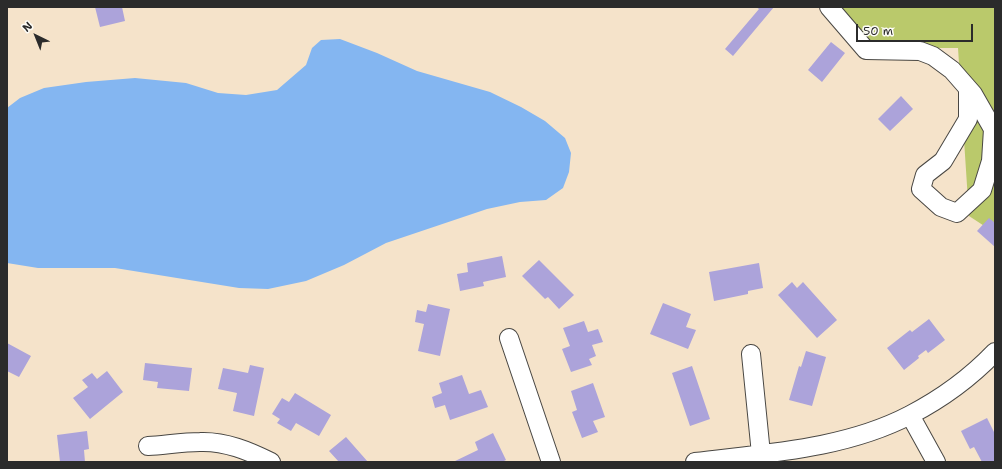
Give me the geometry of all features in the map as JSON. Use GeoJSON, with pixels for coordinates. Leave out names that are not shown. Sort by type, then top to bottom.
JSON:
{"type":"FeatureCollection","features":[{"type":"Feature","properties":{"kind":"street"},"geometry":{"type":"LineString","coordinates":[[829,7],[866,50],[920,51],[933,56],[952,70],[973,94],[993,129],[991,161],[982,190],[957,213],[941,207],[922,189],[925,175],[943,161],[968,120],[968,89]]}},
{"type":"Feature","properties":{"kind":"street"},"geometry":{"type":"LineString","coordinates":[[509,338],[551,462]]}},
{"type":"Feature","properties":{"kind":"street"},"geometry":{"type":"LineString","coordinates":[[695,462],[814,446],[849,438],[884,426],[910,415],[932,402],[964,380],[995,352]]}},
{"type":"Feature","properties":{"kind":"street"},"geometry":{"type":"LineString","coordinates":[[751,354],[762,454]]}},
{"type":"Feature","properties":{"kind":"street"},"geometry":{"type":"LineString","coordinates":[[910,415],[936,462]]}},
{"type":"Feature","properties":{"kind":"street"},"geometry":{"type":"LineString","coordinates":[[148,446],[201,442],[227,445],[246,451],[271,462]]}},
{"type":"Feature","properties":{"kind":"green space"},"geometry":{"type":"Polygon","coordinates":[[[834,7],[995,7],[995,233],[969,216],[958,48],[868,48],[834,7]]]}},
{"type":"Feature","properties":{"kind":"water"},"geometry":{"type":"Polygon","coordinates":[[[340,39],[377,53],[417,71],[490,92],[545,121],[565,138],[571,153],[569,172],[563,188],[546,200],[520,202],[487,209],[386,243],[344,265],[306,281],[268,289],[239,288],[115,268],[38,268],[7,263],[7,108],[20,98],[44,88],[86,82],[135,78],[186,83],[218,93],[246,95],[277,90],[306,65],[312,48],[321,40],[340,39]]]}},
{"type":"Feature","properties":{"kind":"building"},"geometry":{"type":"Polygon","coordinates":[[[95,7],[122,7],[125,21],[100,27],[95,7]]]}},
{"type":"Feature","properties":{"kind":"building"},"geometry":{"type":"Polygon","coordinates":[[[756,7],[774,7],[733,56],[725,49],[759,9],[756,7]]]}},
{"type":"Feature","properties":{"kind":"building"},"geometry":{"type":"Polygon","coordinates":[[[831,42],[845,53],[822,82],[808,70],[831,42]]]}},
{"type":"Feature","properties":{"kind":"building"},"geometry":{"type":"Polygon","coordinates":[[[901,96],[913,109],[890,131],[878,119],[901,96]]]}},
{"type":"Feature","properties":{"kind":"building"},"geometry":{"type":"Polygon","coordinates":[[[989,218],[995,223],[995,247],[977,231],[989,218]]]}},
{"type":"Feature","properties":{"kind":"building"},"geometry":{"type":"Polygon","coordinates":[[[502,256],[506,277],[483,282],[484,286],[460,291],[457,274],[468,272],[467,263],[502,256]]]}},
{"type":"Feature","properties":{"kind":"building"},"geometry":{"type":"Polygon","coordinates":[[[539,260],[574,295],[559,309],[548,297],[545,299],[522,276],[539,260]]]}},
{"type":"Feature","properties":{"kind":"building"},"geometry":{"type":"Polygon","coordinates":[[[759,263],[763,288],[748,291],[748,294],[714,301],[709,272],[759,263]]]}},
{"type":"Feature","properties":{"kind":"building"},"geometry":{"type":"Polygon","coordinates":[[[792,282],[797,288],[803,282],[837,320],[817,338],[778,295],[792,282]]]}},
{"type":"Feature","properties":{"kind":"building"},"geometry":{"type":"Polygon","coordinates":[[[663,303],[691,314],[686,327],[696,330],[688,349],[650,334],[663,303]]]}},
{"type":"Feature","properties":{"kind":"building"},"geometry":{"type":"Polygon","coordinates":[[[428,304],[450,309],[440,356],[418,351],[424,324],[415,322],[417,310],[426,312],[428,304]]]}},
{"type":"Feature","properties":{"kind":"building"},"geometry":{"type":"Polygon","coordinates":[[[929,319],[945,340],[928,353],[926,350],[918,356],[919,358],[904,370],[887,348],[910,330],[912,332],[929,319]]]}},
{"type":"Feature","properties":{"kind":"building"},"geometry":{"type":"Polygon","coordinates":[[[584,321],[588,332],[598,329],[603,342],[592,345],[596,356],[589,359],[592,365],[571,372],[562,349],[570,346],[563,328],[584,321]]]}},
{"type":"Feature","properties":{"kind":"building"},"geometry":{"type":"Polygon","coordinates":[[[7,343],[31,356],[19,377],[7,371],[7,343]]]}},
{"type":"Feature","properties":{"kind":"building"},"geometry":{"type":"Polygon","coordinates":[[[806,351],[826,357],[812,406],[789,400],[799,366],[801,367],[806,351]]]}},
{"type":"Feature","properties":{"kind":"building"},"geometry":{"type":"Polygon","coordinates":[[[145,363],[192,368],[189,391],[157,388],[158,382],[143,380],[145,363]]]}},
{"type":"Feature","properties":{"kind":"building"},"geometry":{"type":"Polygon","coordinates":[[[250,365],[264,368],[254,416],[233,411],[237,393],[218,389],[223,368],[248,373],[250,365]]]}},
{"type":"Feature","properties":{"kind":"building"},"geometry":{"type":"Polygon","coordinates":[[[692,366],[710,419],[690,426],[672,373],[692,366]]]}},
{"type":"Feature","properties":{"kind":"building"},"geometry":{"type":"Polygon","coordinates":[[[107,371],[123,392],[90,419],[73,398],[88,387],[82,380],[92,373],[97,379],[107,371]]]}},
{"type":"Feature","properties":{"kind":"building"},"geometry":{"type":"Polygon","coordinates":[[[462,375],[469,394],[481,390],[488,407],[450,420],[445,405],[435,408],[432,397],[442,393],[439,383],[462,375]]]}},
{"type":"Feature","properties":{"kind":"building"},"geometry":{"type":"Polygon","coordinates":[[[593,383],[605,417],[593,421],[598,432],[582,438],[572,412],[577,410],[571,391],[593,383]]]}},
{"type":"Feature","properties":{"kind":"building"},"geometry":{"type":"Polygon","coordinates":[[[295,393],[331,415],[319,436],[296,423],[291,431],[277,423],[280,419],[272,414],[282,398],[289,402],[295,393]]]}},
{"type":"Feature","properties":{"kind":"building"},"geometry":{"type":"Polygon","coordinates":[[[987,418],[995,434],[995,462],[982,462],[974,447],[970,449],[961,431],[987,418]]]}},
{"type":"Feature","properties":{"kind":"building"},"geometry":{"type":"Polygon","coordinates":[[[87,431],[89,449],[84,450],[85,462],[60,462],[57,435],[87,431]]]}},
{"type":"Feature","properties":{"kind":"building"},"geometry":{"type":"Polygon","coordinates":[[[493,433],[506,460],[502,462],[453,462],[478,450],[475,442],[493,433]]]}},
{"type":"Feature","properties":{"kind":"building"},"geometry":{"type":"Polygon","coordinates":[[[346,437],[368,462],[339,462],[329,451],[346,437]]]}}]}
